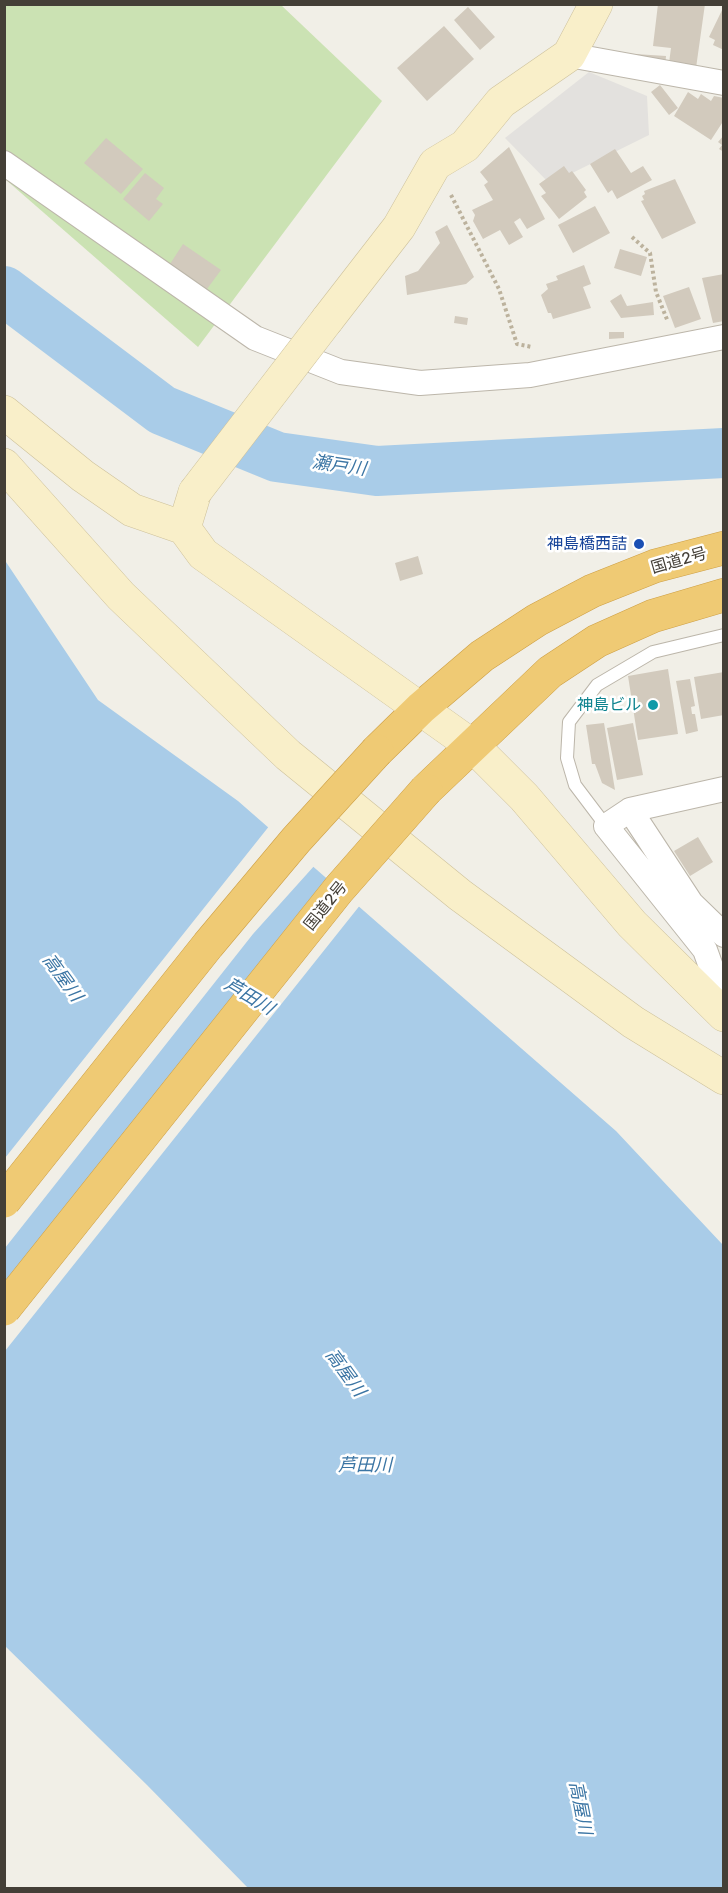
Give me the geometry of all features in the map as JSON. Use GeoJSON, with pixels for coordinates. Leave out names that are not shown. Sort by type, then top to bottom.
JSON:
{"type":"FeatureCollection","features":[{"type":"Feature","properties":{"kind":"highway","name":"国道2号"},"geometry":{"type":"LineString","coordinates":[[4,1201],[208,945],[296,840],[377,751],[421,708],[482,656],[537,620],[592,591],[656,566],[723,548]]}},
{"type":"Feature","properties":{"kind":"highway","name":"国道2号"},"geometry":{"type":"LineString","coordinates":[[4,1309],[339,889],[426,790],[474,747],[550,672],[597,641],[653,616],[723,595]]}},
{"type":"Feature","properties":{"kind":"street"},"geometry":{"type":"LineString","coordinates":[[184,528],[195,492],[399,227],[435,164],[465,146],[501,102],[569,55],[596,4]]}},
{"type":"Feature","properties":{"kind":"street"},"geometry":{"type":"LineString","coordinates":[[569,55],[723,83]]}},
{"type":"Feature","properties":{"kind":"street"},"geometry":{"type":"LineString","coordinates":[[4,163],[255,338],[341,372],[420,383],[530,375],[723,337]]}},
{"type":"Feature","properties":{"kind":"street"},"geometry":{"type":"LineString","coordinates":[[4,412],[56,455],[132,510],[184,528],[203,555],[474,747],[524,797],[632,924],[723,1015]]}},
{"type":"Feature","properties":{"kind":"street"},"geometry":{"type":"LineString","coordinates":[[4,448],[15,444],[56,455]]}},
{"type":"Feature","properties":{"kind":"street"},"geometry":{"type":"LineString","coordinates":[[4,465],[121,596],[288,755],[460,895],[633,1022],[723,1078]]}},
{"type":"Feature","properties":{"kind":"street"},"geometry":{"type":"LineString","coordinates":[[723,789],[630,810],[606,826],[705,950],[723,1003]]}},
{"type":"Feature","properties":{"kind":"street"},"geometry":{"type":"LineString","coordinates":[[630,810],[690,903],[723,935]]}},
{"type":"Feature","properties":{"kind":"lane"},"geometry":{"type":"LineString","coordinates":[[606,826],[575,785],[567,758],[569,722],[597,685],[653,652],[723,635]]}},
{"type":"Feature","properties":{"kind":"path"},"geometry":{"type":"LineString","coordinates":[[435,164],[499,289],[517,345],[537,348]]}},
{"type":"Feature","properties":{"kind":"path"},"geometry":{"type":"LineString","coordinates":[[632,237],[650,254],[656,292],[677,345]]}},
{"type":"Feature","properties":{"kind":"green space"},"geometry":{"type":"Polygon","coordinates":[[[5,5],[281,5],[382,101],[198,347],[5,179],[5,5]]]}},
{"type":"Feature","properties":{"kind":"shaded area"},"geometry":{"type":"Polygon","coordinates":[[[589,72],[647,96],[649,135],[550,184],[505,138],[589,72]]]}},
{"type":"Feature","properties":{"kind":"water","name":"芦田川"},"geometry":{"type":"Polygon","coordinates":[[[4,559],[98,700],[238,801],[616,1131],[723,1245],[723,1888],[248,1888],[5,1646],[4,559]]]}},
{"type":"Feature","properties":{"kind":"pier"},"geometry":{"type":"Polygon","coordinates":[[[270,825],[315,865],[253,934],[5,1248],[5,1158],[270,825]]]}},
{"type":"Feature","properties":{"kind":"pier"},"geometry":{"type":"Polygon","coordinates":[[[328,876],[361,904],[5,1351],[5,1283],[328,876]]]}},
{"type":"Feature","properties":{"kind":"building"},"geometry":{"type":"Polygon","coordinates":[[[658,4],[705,4],[696,68],[669,63],[671,48],[653,46],[658,4]]]}},
{"type":"Feature","properties":{"kind":"building"},"geometry":{"type":"Polygon","coordinates":[[[724,6],[724,50],[713,45],[715,40],[709,37],[724,6]]]}},
{"type":"Feature","properties":{"kind":"building"},"geometry":{"type":"Polygon","coordinates":[[[468,7],[495,37],[480,50],[454,20],[468,7]]]}},
{"type":"Feature","properties":{"kind":"building"},"geometry":{"type":"Polygon","coordinates":[[[444,26],[474,59],[427,101],[397,68],[444,26]]]}},
{"type":"Feature","properties":{"kind":"building"},"geometry":{"type":"Polygon","coordinates":[[[635,54],[666,56],[665,67],[635,65],[635,54]]]}},
{"type":"Feature","properties":{"kind":"building"},"geometry":{"type":"Polygon","coordinates":[[[660,85],[678,108],[669,115],[651,92],[660,85]]]}},
{"type":"Feature","properties":{"kind":"building"},"geometry":{"type":"Polygon","coordinates":[[[688,92],[698,99],[701,94],[711,101],[714,96],[724,98],[724,120],[711,140],[674,116],[688,92]]]}},
{"type":"Feature","properties":{"kind":"building"},"geometry":{"type":"Polygon","coordinates":[[[724,135],[724,152],[719,149],[722,145],[718,142],[724,135]]]}},
{"type":"Feature","properties":{"kind":"building"},"geometry":{"type":"Polygon","coordinates":[[[106,138],[143,169],[121,194],[84,163],[106,138]]]}},
{"type":"Feature","properties":{"kind":"building"},"geometry":{"type":"Polygon","coordinates":[[[509,147],[545,219],[527,229],[520,218],[514,222],[523,237],[509,245],[500,230],[483,239],[473,221],[475,215],[472,210],[493,200],[484,185],[488,182],[480,172],[509,147]]]}},
{"type":"Feature","properties":{"kind":"building"},"geometry":{"type":"Polygon","coordinates":[[[615,149],[631,173],[643,166],[652,180],[617,199],[612,190],[608,193],[590,164],[615,149]]]}},
{"type":"Feature","properties":{"kind":"building"},"geometry":{"type":"Polygon","coordinates":[[[564,166],[569,173],[572,171],[586,190],[584,192],[587,197],[559,219],[541,196],[546,193],[539,184],[564,166]]]}},
{"type":"Feature","properties":{"kind":"building"},"geometry":{"type":"Polygon","coordinates":[[[145,173],[164,188],[156,199],[163,204],[149,221],[123,199],[145,173]]]}},
{"type":"Feature","properties":{"kind":"building"},"geometry":{"type":"Polygon","coordinates":[[[675,179],[696,223],[662,239],[641,201],[644,200],[642,196],[645,194],[644,191],[675,179]]]}},
{"type":"Feature","properties":{"kind":"building"},"geometry":{"type":"Polygon","coordinates":[[[595,206],[610,233],[573,253],[558,225],[595,206]]]}},
{"type":"Feature","properties":{"kind":"building"},"geometry":{"type":"Polygon","coordinates":[[[447,225],[474,277],[466,284],[407,295],[405,276],[418,271],[440,243],[435,232],[447,225]]]}},
{"type":"Feature","properties":{"kind":"building"},"geometry":{"type":"Polygon","coordinates":[[[183,244],[221,270],[207,289],[170,264],[183,244]]]}},
{"type":"Feature","properties":{"kind":"building"},"geometry":{"type":"Polygon","coordinates":[[[620,249],[647,257],[641,276],[614,268],[620,249]]]}},
{"type":"Feature","properties":{"kind":"building"},"geometry":{"type":"Polygon","coordinates":[[[584,265],[591,284],[583,287],[591,308],[553,319],[541,295],[548,289],[546,284],[558,280],[556,276],[584,265]]]}},
{"type":"Feature","properties":{"kind":"building"},"geometry":{"type":"Polygon","coordinates":[[[724,274],[724,321],[713,323],[702,278],[724,274]]]}},
{"type":"Feature","properties":{"kind":"building"},"geometry":{"type":"Polygon","coordinates":[[[689,287],[701,319],[675,328],[663,296],[689,287]]]}},
{"type":"Feature","properties":{"kind":"building"},"geometry":{"type":"Polygon","coordinates":[[[621,294],[627,306],[653,302],[654,315],[621,318],[610,301],[621,294]]]}},
{"type":"Feature","properties":{"kind":"building"},"geometry":{"type":"Polygon","coordinates":[[[455,316],[468,318],[467,325],[454,323],[455,316]]]}},
{"type":"Feature","properties":{"kind":"building"},"geometry":{"type":"Polygon","coordinates":[[[609,332],[624,332],[624,338],[609,339],[609,332]]]}},
{"type":"Feature","properties":{"kind":"building"},"geometry":{"type":"Polygon","coordinates":[[[418,556],[423,574],[400,581],[395,563],[418,556]]]}},
{"type":"Feature","properties":{"kind":"building","name":"神島ビル"},"geometry":{"type":"Polygon","coordinates":[[[668,669],[678,734],[638,740],[628,676],[668,669]]]}},
{"type":"Feature","properties":{"kind":"building"},"geometry":{"type":"Polygon","coordinates":[[[724,672],[724,715],[701,719],[694,677],[724,672]]]}},
{"type":"Feature","properties":{"kind":"building"},"geometry":{"type":"Polygon","coordinates":[[[690,679],[695,706],[691,707],[692,714],[695,714],[698,731],[686,734],[676,681],[690,679]]]}},
{"type":"Feature","properties":{"kind":"building"},"geometry":{"type":"Polygon","coordinates":[[[604,723],[615,790],[602,783],[595,764],[592,764],[586,725],[604,723]]]}},
{"type":"Feature","properties":{"kind":"building"},"geometry":{"type":"Polygon","coordinates":[[[633,723],[643,775],[617,780],[607,728],[633,723]]]}},
{"type":"Feature","properties":{"kind":"building"},"geometry":{"type":"Polygon","coordinates":[[[698,837],[713,862],[690,876],[674,851],[698,837]]]}},
{"type":"Feature","properties":{"kind":"waterway","name":"瀬戸川"},"geometry":{"type":"LineString","coordinates":[[4,291],[162,410],[277,457],[377,471],[724,453]]}},
{"type":"Feature","properties":{"kind":"place","name":"神島橋西詰"},"geometry":{"type":"Point","coordinates":[639,544]}},
{"type":"Feature","properties":{"kind":"place","name":"神島ビル"},"geometry":{"type":"Point","coordinates":[653,705]}},
{"type":"Feature","properties":{"kind":"water label","name":"高屋川"},"geometry":{"type":"Point","coordinates":[62,978]}},
{"type":"Feature","properties":{"kind":"water label","name":"高屋川"},"geometry":{"type":"Point","coordinates":[345,1373]}},
{"type":"Feature","properties":{"kind":"water label","name":"高屋川"},"geometry":{"type":"Point","coordinates":[580,1808]}}]}
